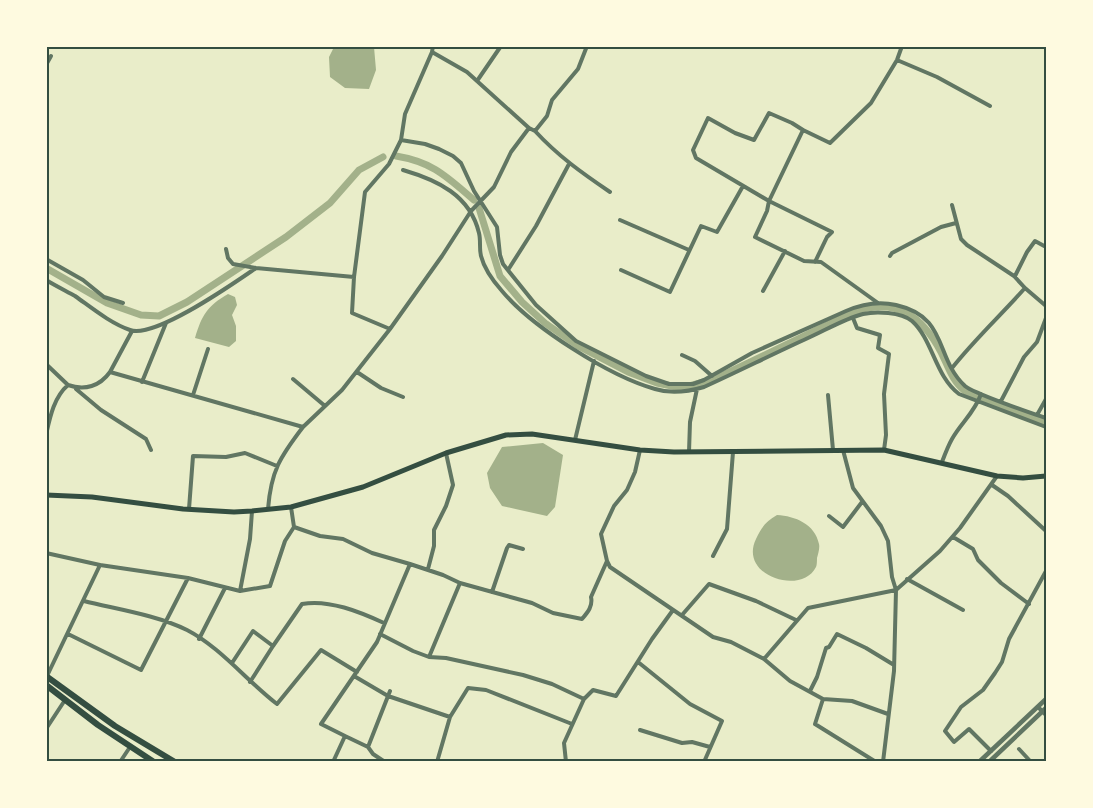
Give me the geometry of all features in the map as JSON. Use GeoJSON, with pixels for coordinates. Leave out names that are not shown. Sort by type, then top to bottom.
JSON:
{"type":"FeatureCollection","features":[{"type":"Feature","properties":{"kind":"main road"},"geometry":{"type":"LineString","coordinates":[[46,495],[92,497],[189,509],[252,511],[291,507],[363,487],[446,453],[506,435],[532,434],[640,450],[733,452],[884,450],[997,476],[1023,478],[1047,476]]}},
{"type":"Feature","properties":{"kind":"main road"},"geometry":{"type":"LineString","coordinates":[[46,676],[104,718],[175,762]]}},
{"type":"Feature","properties":{"kind":"main road"},"geometry":{"type":"LineString","coordinates":[[46,685],[98,725],[154,762]]}},
{"type":"Feature","properties":{"kind":"main road"},"geometry":{"type":"LineString","coordinates":[[98,725],[104,718]]}},
{"type":"Feature","properties":{"kind":"street"},"geometry":{"type":"LineString","coordinates":[[390,329],[352,313],[354,277],[365,192],[389,164],[401,140],[405,114],[433,46]]}},
{"type":"Feature","properties":{"kind":"street"},"geometry":{"type":"LineString","coordinates":[[477,81],[501,46]]}},
{"type":"Feature","properties":{"kind":"street"},"geometry":{"type":"LineString","coordinates":[[535,130],[547,116],[552,100],[578,69],[588,46]]}},
{"type":"Feature","properties":{"kind":"street"},"geometry":{"type":"LineString","coordinates":[[815,262],[827,237],[832,232],[743,186],[693,155],[693,150],[708,117],[735,133],[754,140],[769,113],[830,143],[871,103],[897,60],[902,46]]}},
{"type":"Feature","properties":{"kind":"street"},"geometry":{"type":"LineString","coordinates":[[432,52],[467,72],[529,128],[535,130],[569,164],[610,192]]}},
{"type":"Feature","properties":{"kind":"street"},"geometry":{"type":"LineString","coordinates":[[46,65],[51,56]]}},
{"type":"Feature","properties":{"kind":"street"},"geometry":{"type":"LineString","coordinates":[[897,60],[937,77],[990,106]]}},
{"type":"Feature","properties":{"kind":"street"},"geometry":{"type":"LineString","coordinates":[[268,509],[269,492],[277,466],[303,427],[357,372],[390,329],[471,211],[494,187],[511,153],[529,128]]}},
{"type":"Feature","properties":{"kind":"street"},"geometry":{"type":"LineString","coordinates":[[803,130],[769,201],[755,237],[804,261],[821,262],[879,303]]}},
{"type":"Feature","properties":{"kind":"street"},"geometry":{"type":"LineString","coordinates":[[401,140],[425,144],[453,156],[461,164],[496,227],[500,255],[508,270],[536,305],[576,341],[646,376],[669,384],[693,384],[718,373],[752,353],[837,314],[861,304],[879,303],[899,306],[922,315],[932,327],[952,368],[966,388],[1047,418]]}},
{"type":"Feature","properties":{"kind":"street"},"geometry":{"type":"LineString","coordinates":[[508,270],[536,226],[569,164]]}},
{"type":"Feature","properties":{"kind":"street"},"geometry":{"type":"LineString","coordinates":[[403,170],[443,185],[460,198],[471,211],[478,230],[481,256],[502,291],[561,342],[594,361],[655,390],[675,393],[697,389],[853,318],[864,314],[881,313],[901,316],[912,321],[922,334],[951,389],[958,394],[1047,427]]}},
{"type":"Feature","properties":{"kind":"street"},"geometry":{"type":"LineString","coordinates":[[621,270],[670,292],[701,226],[717,232],[743,186]]}},
{"type":"Feature","properties":{"kind":"street"},"geometry":{"type":"LineString","coordinates":[[952,205],[961,239],[1014,276],[1047,306]]}},
{"type":"Feature","properties":{"kind":"street"},"geometry":{"type":"LineString","coordinates":[[620,220],[689,250]]}},
{"type":"Feature","properties":{"kind":"street"},"geometry":{"type":"LineString","coordinates":[[890,256],[941,227],[956,223]]}},
{"type":"Feature","properties":{"kind":"street"},"geometry":{"type":"LineString","coordinates":[[1014,276],[1035,241],[1047,247]]}},
{"type":"Feature","properties":{"kind":"street"},"geometry":{"type":"LineString","coordinates":[[226,249],[228,258],[233,264],[354,277]]}},
{"type":"Feature","properties":{"kind":"street"},"geometry":{"type":"LineString","coordinates":[[763,291],[786,251]]}},
{"type":"Feature","properties":{"kind":"street"},"geometry":{"type":"LineString","coordinates":[[46,259],[84,280],[104,297],[123,303]]}},
{"type":"Feature","properties":{"kind":"street"},"geometry":{"type":"LineString","coordinates":[[46,280],[132,331],[166,323],[204,303],[256,268]]}},
{"type":"Feature","properties":{"kind":"street"},"geometry":{"type":"LineString","coordinates":[[952,368],[1025,288]]}},
{"type":"Feature","properties":{"kind":"street"},"geometry":{"type":"LineString","coordinates":[[853,318],[857,328],[880,335],[878,348],[889,354],[884,394],[886,435],[884,450]]}},
{"type":"Feature","properties":{"kind":"street"},"geometry":{"type":"LineString","coordinates":[[1001,401],[1024,357],[1037,342],[1047,318]]}},
{"type":"Feature","properties":{"kind":"street"},"geometry":{"type":"LineString","coordinates":[[142,382],[166,323]]}},
{"type":"Feature","properties":{"kind":"street"},"geometry":{"type":"LineString","coordinates":[[76,388],[96,386],[104,380],[132,331]]}},
{"type":"Feature","properties":{"kind":"street"},"geometry":{"type":"LineString","coordinates":[[193,395],[208,349]]}},
{"type":"Feature","properties":{"kind":"street"},"geometry":{"type":"LineString","coordinates":[[682,355],[695,361],[712,376]]}},
{"type":"Feature","properties":{"kind":"street"},"geometry":{"type":"LineString","coordinates":[[575,440],[594,361]]}},
{"type":"Feature","properties":{"kind":"street"},"geometry":{"type":"LineString","coordinates":[[46,364],[68,385],[76,388],[101,410],[146,439],[151,450]]}},
{"type":"Feature","properties":{"kind":"street"},"geometry":{"type":"LineString","coordinates":[[110,372],[303,427]]}},
{"type":"Feature","properties":{"kind":"street"},"geometry":{"type":"LineString","coordinates":[[357,372],[381,388],[403,397]]}},
{"type":"Feature","properties":{"kind":"street"},"geometry":{"type":"LineString","coordinates":[[718,373],[721,379]]}},
{"type":"Feature","properties":{"kind":"street"},"geometry":{"type":"LineString","coordinates":[[293,379],[325,406]]}},
{"type":"Feature","properties":{"kind":"street"},"geometry":{"type":"LineString","coordinates":[[46,435],[48,422],[58,396],[68,385]]}},
{"type":"Feature","properties":{"kind":"street"},"geometry":{"type":"LineString","coordinates":[[689,452],[690,422],[697,389]]}},
{"type":"Feature","properties":{"kind":"street"},"geometry":{"type":"LineString","coordinates":[[942,462],[952,438],[966,423],[981,394]]}},
{"type":"Feature","properties":{"kind":"street"},"geometry":{"type":"LineString","coordinates":[[828,395],[832,450]]}},
{"type":"Feature","properties":{"kind":"street"},"geometry":{"type":"LineString","coordinates":[[1037,415],[1047,399]]}},
{"type":"Feature","properties":{"kind":"street"},"geometry":{"type":"LineString","coordinates":[[640,450],[631,481],[614,506],[601,534],[610,567],[713,638],[731,642],[764,659],[790,681],[823,699],[852,701],[888,714]]}},
{"type":"Feature","properties":{"kind":"street"},"geometry":{"type":"LineString","coordinates":[[843,450],[853,488],[888,541],[892,577],[896,590],[894,665],[883,762]]}},
{"type":"Feature","properties":{"kind":"street"},"geometry":{"type":"LineString","coordinates":[[713,556],[728,529],[733,452]]}},
{"type":"Feature","properties":{"kind":"street"},"geometry":{"type":"LineString","coordinates":[[189,509],[193,456],[226,457],[245,453],[277,466]]}},
{"type":"Feature","properties":{"kind":"street"},"geometry":{"type":"LineString","coordinates":[[428,569],[434,546],[434,530],[453,485],[446,453]]}},
{"type":"Feature","properties":{"kind":"street"},"geometry":{"type":"LineString","coordinates":[[764,659],[808,608],[882,591],[896,590],[940,551],[997,476]]}},
{"type":"Feature","properties":{"kind":"street"},"geometry":{"type":"LineString","coordinates":[[992,485],[1008,496],[1047,531]]}},
{"type":"Feature","properties":{"kind":"street"},"geometry":{"type":"LineString","coordinates":[[829,516],[843,527],[862,502]]}},
{"type":"Feature","properties":{"kind":"street"},"geometry":{"type":"LineString","coordinates":[[46,553],[100,565],[188,578],[240,591],[270,586],[285,541],[294,527],[291,507]]}},
{"type":"Feature","properties":{"kind":"street"},"geometry":{"type":"LineString","coordinates":[[240,591],[250,539],[252,511]]}},
{"type":"Feature","properties":{"kind":"street"},"geometry":{"type":"LineString","coordinates":[[294,527],[320,536],[343,539],[372,552],[428,569],[460,583],[532,603],[553,613],[582,619],[590,610],[591,597],[607,561]]}},
{"type":"Feature","properties":{"kind":"street"},"geometry":{"type":"LineString","coordinates":[[952,537],[973,549],[978,560],[1001,583],[1029,604]]}},
{"type":"Feature","properties":{"kind":"street"},"geometry":{"type":"LineString","coordinates":[[492,592],[509,545],[523,549]]}},
{"type":"Feature","properties":{"kind":"street"},"geometry":{"type":"LineString","coordinates":[[385,762],[373,754],[368,747],[321,724],[377,642],[410,564]]}},
{"type":"Feature","properties":{"kind":"street"},"geometry":{"type":"LineString","coordinates":[[46,676],[69,634],[100,565]]}},
{"type":"Feature","properties":{"kind":"street"},"geometry":{"type":"LineString","coordinates":[[991,751],[969,729],[954,742],[945,731],[961,707],[983,690],[995,673],[1002,662],[1009,639],[1047,571]]}},
{"type":"Feature","properties":{"kind":"street"},"geometry":{"type":"LineString","coordinates":[[69,634],[141,670],[188,578]]}},
{"type":"Feature","properties":{"kind":"street"},"geometry":{"type":"LineString","coordinates":[[907,579],[963,610]]}},
{"type":"Feature","properties":{"kind":"street"},"geometry":{"type":"LineString","coordinates":[[429,657],[460,583]]}},
{"type":"Feature","properties":{"kind":"street"},"geometry":{"type":"LineString","coordinates":[[682,615],[709,584],[756,601],[796,620]]}},
{"type":"Feature","properties":{"kind":"street"},"geometry":{"type":"LineString","coordinates":[[199,639],[225,588]]}},
{"type":"Feature","properties":{"kind":"street"},"geometry":{"type":"LineString","coordinates":[[84,601],[165,622],[188,631],[232,663],[250,682],[277,704],[321,650],[388,696],[450,717]]}},
{"type":"Feature","properties":{"kind":"street"},"geometry":{"type":"LineString","coordinates":[[250,682],[302,604],[316,602],[362,614],[384,624]]}},
{"type":"Feature","properties":{"kind":"street"},"geometry":{"type":"LineString","coordinates":[[566,762],[564,743],[584,699],[593,690],[616,696],[673,610]]}},
{"type":"Feature","properties":{"kind":"street"},"geometry":{"type":"LineString","coordinates":[[232,663],[253,631],[273,646]]}},
{"type":"Feature","properties":{"kind":"street"},"geometry":{"type":"LineString","coordinates":[[380,634],[429,657],[446,658],[523,675],[552,684],[584,699]]}},
{"type":"Feature","properties":{"kind":"street"},"geometry":{"type":"LineString","coordinates":[[810,691],[826,648],[837,634],[894,665]]}},
{"type":"Feature","properties":{"kind":"street"},"geometry":{"type":"LineString","coordinates":[[638,662],[690,704],[722,721],[704,762]]}},
{"type":"Feature","properties":{"kind":"street"},"geometry":{"type":"LineString","coordinates":[[436,762],[450,717],[468,688],[486,690],[572,724]]}},
{"type":"Feature","properties":{"kind":"street"},"geometry":{"type":"LineString","coordinates":[[368,747],[390,691]]}},
{"type":"Feature","properties":{"kind":"street"},"geometry":{"type":"LineString","coordinates":[[46,729],[65,699]]}},
{"type":"Feature","properties":{"kind":"street"},"geometry":{"type":"LineString","coordinates":[[823,699],[815,724],[876,762]]}},
{"type":"Feature","properties":{"kind":"street"},"geometry":{"type":"LineString","coordinates":[[979,762],[1047,699]]}},
{"type":"Feature","properties":{"kind":"street"},"geometry":{"type":"LineString","coordinates":[[989,762],[1045,711],[1038,707]]}},
{"type":"Feature","properties":{"kind":"street"},"geometry":{"type":"LineString","coordinates":[[640,729],[682,743],[692,742],[710,747]]}},
{"type":"Feature","properties":{"kind":"street"},"geometry":{"type":"LineString","coordinates":[[333,762],[345,736]]}},
{"type":"Feature","properties":{"kind":"street"},"geometry":{"type":"LineString","coordinates":[[120,762],[130,747]]}},
{"type":"Feature","properties":{"kind":"street"},"geometry":{"type":"LineString","coordinates":[[1019,749],[1031,762]]}},
{"type":"Feature","properties":{"kind":"shaded area"},"geometry":{"type":"Polygon","coordinates":[[[334,47],[374,47],[376,70],[369,89],[345,88],[330,77],[329,57],[334,47]]]}},
{"type":"Feature","properties":{"kind":"shaded area"},"geometry":{"type":"Polygon","coordinates":[[[228,294],[235,297],[237,305],[232,315],[236,326],[236,341],[229,347],[195,338],[206,312],[228,294]]]}},
{"type":"Feature","properties":{"kind":"shaded area"},"geometry":{"type":"Polygon","coordinates":[[[543,443],[563,455],[555,507],[547,516],[502,506],[490,488],[487,473],[502,447],[543,443]]]}},
{"type":"Feature","properties":{"kind":"shaded area"},"geometry":{"type":"Polygon","coordinates":[[[777,515],[803,522],[817,537],[819,547],[816,566],[809,576],[786,581],[763,572],[756,563],[753,552],[756,539],[764,525],[777,515]]]}},
{"type":"Feature","properties":{"kind":"waterway"},"geometry":{"type":"LineString","coordinates":[[396,156],[430,166],[474,200]]}},
{"type":"Feature","properties":{"kind":"waterway"},"geometry":{"type":"LineString","coordinates":[[46,268],[107,303],[141,315],[159,316],[187,302],[286,237],[330,203],[359,170],[383,157]]}},
{"type":"Feature","properties":{"kind":"waterway"},"geometry":{"type":"LineString","coordinates":[[479,208],[500,276],[522,302],[545,323],[578,346],[628,372],[657,383],[682,388],[715,379],[856,311],[884,307],[907,313],[917,320],[934,339],[954,378],[965,391],[992,404],[1046,423]]}}]}
